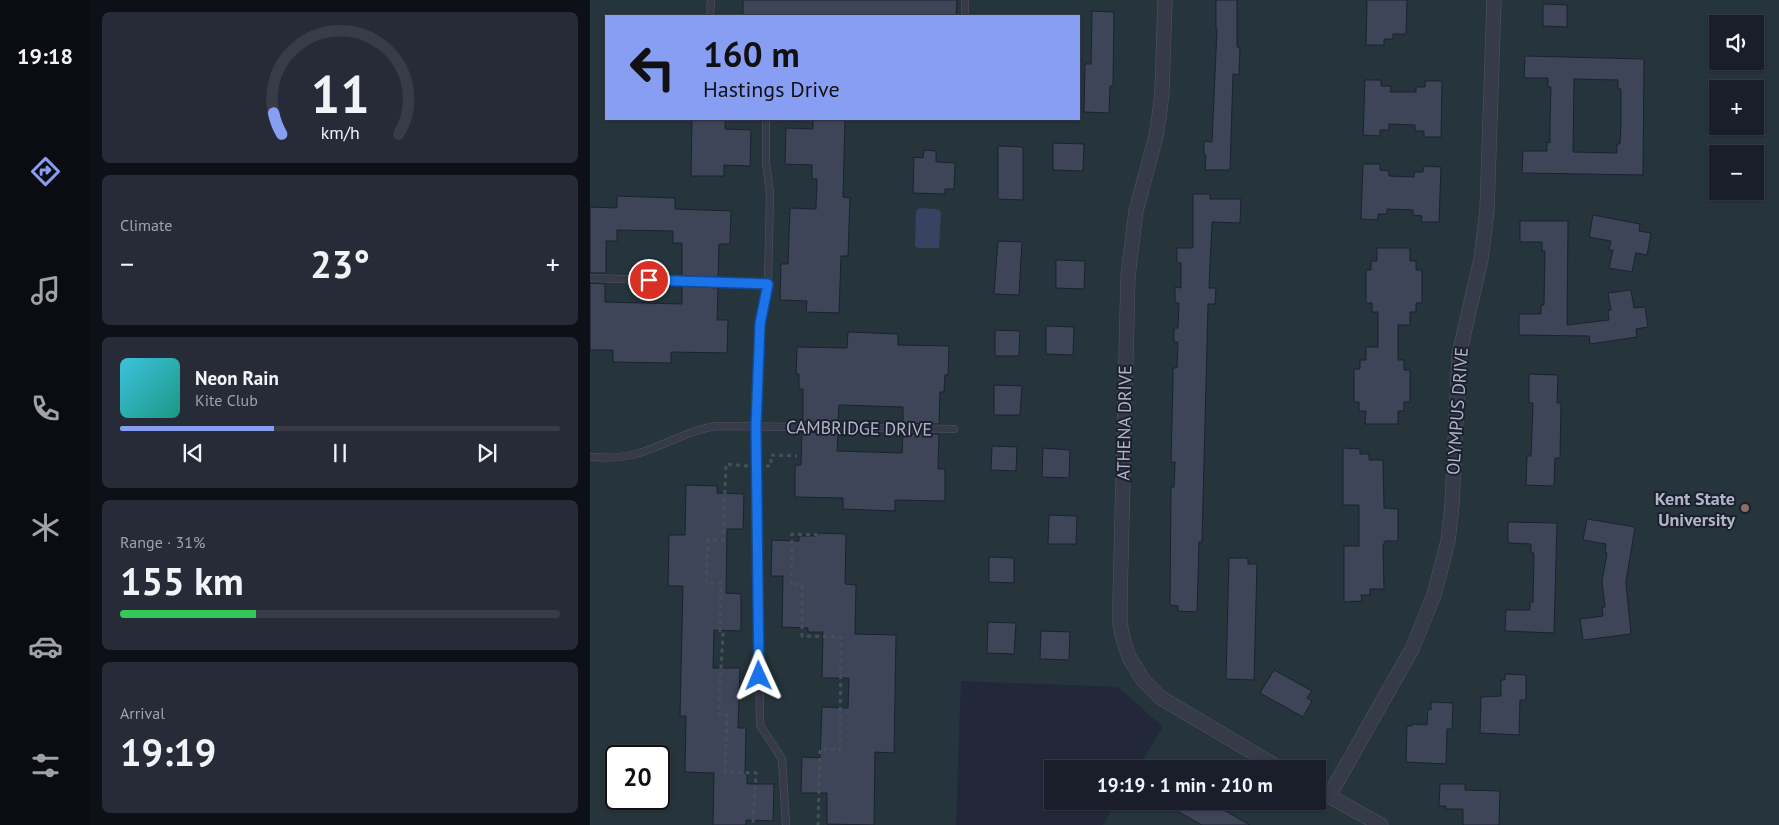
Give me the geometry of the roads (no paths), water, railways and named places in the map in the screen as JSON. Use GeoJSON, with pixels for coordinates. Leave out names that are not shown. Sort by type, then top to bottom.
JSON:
{"type":"FeatureCollection","features":[{"type":"Feature","properties":{"kind":"street","name":"ATHENA DRIVE"},"geometry":{"type":"LineString","coordinates":[[1166,0],[1159,117],[1156,136],[1136,210],[1128,276],[1120,624],[1124,642],[1136,668],[1147,684],[1161,698],[1266,760]]}},
{"type":"Feature","properties":{"kind":"street","name":"OLYMPUS DRIVE"},"geometry":{"type":"LineString","coordinates":[[1326,788],[1412,649],[1423,625],[1439,577],[1448,541],[1452,506],[1459,355],[1481,259],[1488,211],[1494,0]]}},
{"type":"Feature","properties":{"kind":"street"},"geometry":{"type":"LineString","coordinates":[[1326,795],[1381,825]]}},
{"type":"Feature","properties":{"kind":"lane"},"geometry":{"type":"LineString","coordinates":[[710,15],[711,0]]}},
{"type":"Feature","properties":{"kind":"lane"},"geometry":{"type":"LineString","coordinates":[[964,15],[965,0]]}},
{"type":"Feature","properties":{"kind":"lane"},"geometry":{"type":"LineString","coordinates":[[766,120],[766,163],[770,193],[768,284],[760,324],[756,426],[760,725],[782,759],[786,825]]}},
{"type":"Feature","properties":{"kind":"lane"},"geometry":{"type":"LineString","coordinates":[[590,278],[768,284]]}},
{"type":"Feature","properties":{"kind":"lane","name":"CAMBRIDGE DRIVE"},"geometry":{"type":"LineString","coordinates":[[590,457],[619,457],[637,454],[701,428],[717,426],[954,429]]}},
{"type":"Feature","properties":{"kind":"water"},"geometry":{"type":"Polygon","coordinates":[[[920,208],[937,209],[941,212],[939,248],[919,248],[915,246],[916,211],[920,208]]]}},
{"type":"Feature","properties":{"kind":"place","name":"Kent State University"},"geometry":{"type":"Point","coordinates":[1745,508]}}]}
